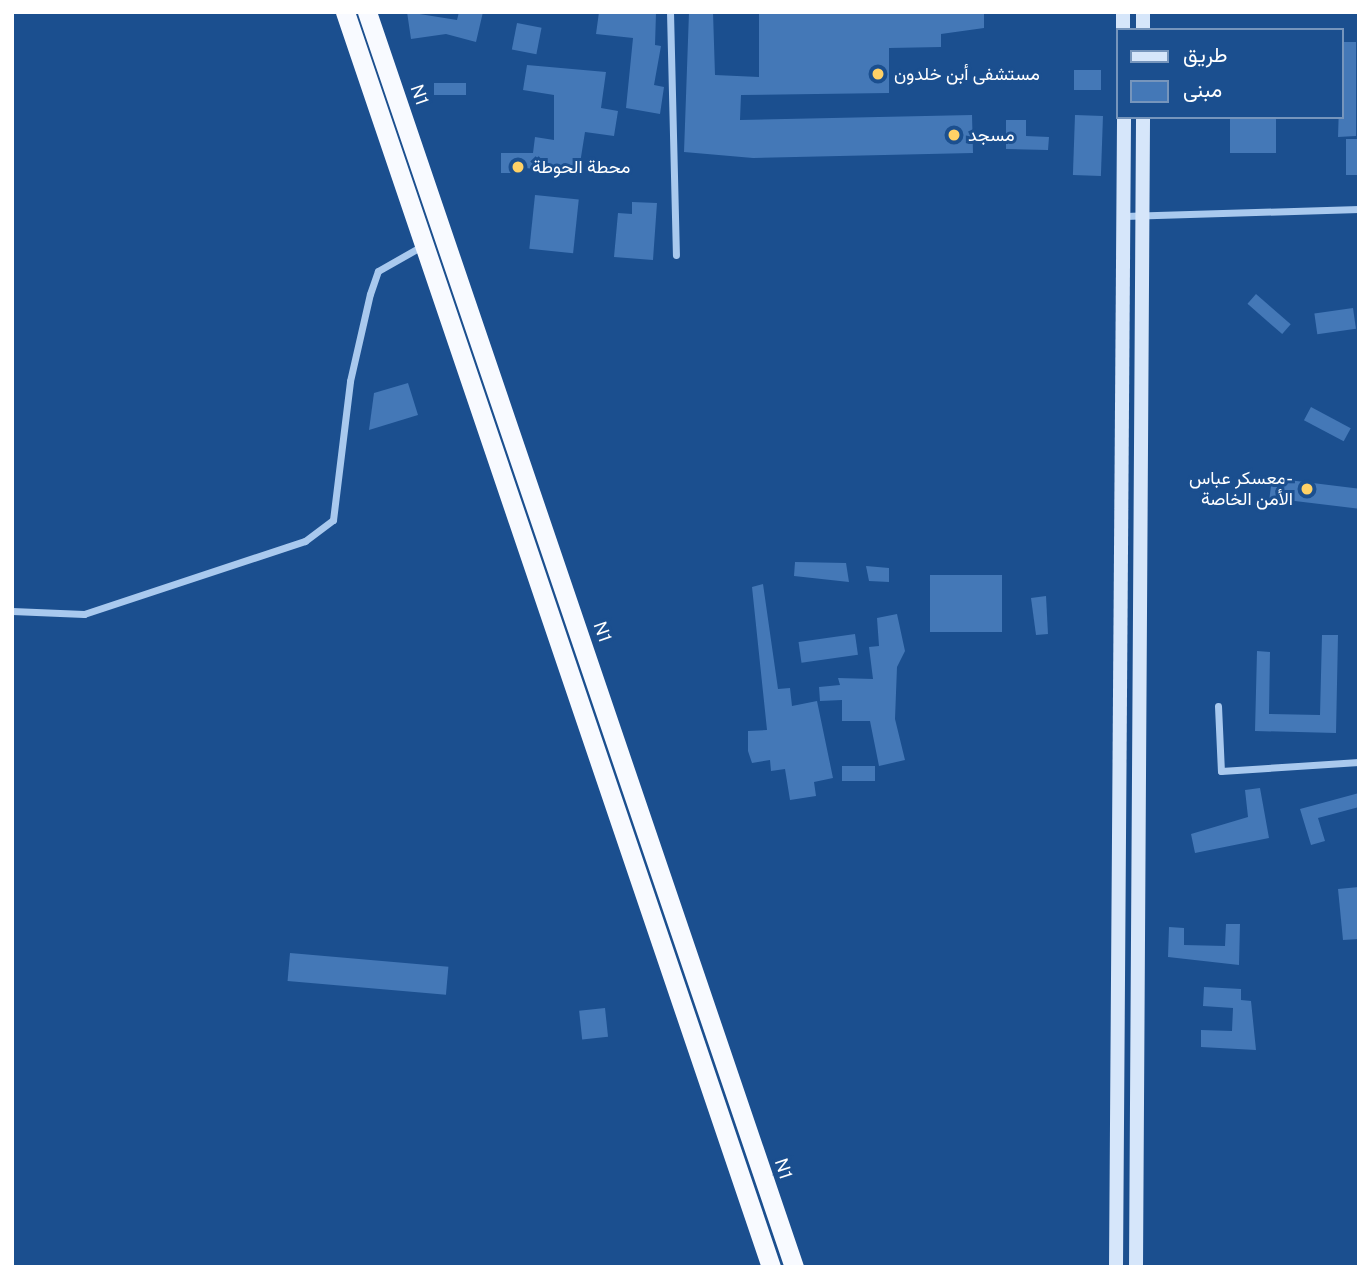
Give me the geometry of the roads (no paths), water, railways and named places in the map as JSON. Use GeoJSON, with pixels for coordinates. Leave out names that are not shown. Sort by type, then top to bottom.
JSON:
{"type":"FeatureCollection","features":[{"type":"Feature","properties":{"kind":"highway"},"geometry":{"type":"LineString","coordinates":[[345,12],[771,1267]]}},
{"type":"Feature","properties":{"kind":"highway","name":"N1"},"geometry":{"type":"LineString","coordinates":[[367,12],[794,1267]]}},
{"type":"Feature","properties":{"kind":"main road"},"geometry":{"type":"LineString","coordinates":[[1116,1267],[1124,119]]}},
{"type":"Feature","properties":{"kind":"main road"},"geometry":{"type":"LineString","coordinates":[[1136,1267],[1143,119]]}},
{"type":"Feature","properties":{"kind":"main road"},"geometry":{"type":"LineString","coordinates":[[1117,1046],[1136,1046]]}},
{"type":"Feature","properties":{"kind":"street"},"geometry":{"type":"LineString","coordinates":[[670,12],[676,255]]}},
{"type":"Feature","properties":{"kind":"street"},"geometry":{"type":"LineString","coordinates":[[1123,216],[1359,209]]}},
{"type":"Feature","properties":{"kind":"street"},"geometry":{"type":"LineString","coordinates":[[12,611],[84,614],[305,541],[333,520],[350,381],[370,294],[379,271],[425,243]]}},
{"type":"Feature","properties":{"kind":"street"},"geometry":{"type":"LineString","coordinates":[[1218,706],[1221,771],[1359,762]]}},
{"type":"Feature","properties":{"kind":"place","name":"مستشفى أبن خلدون"},"geometry":{"type":"Point","coordinates":[878,74]}},
{"type":"Feature","properties":{"kind":"place","name":"مسجد"},"geometry":{"type":"Point","coordinates":[954,135]}},
{"type":"Feature","properties":{"kind":"place","name":"محطة الحوطة"},"geometry":{"type":"Point","coordinates":[518,167]}},
{"type":"Feature","properties":{"kind":"place","name":"معسكر عباس- الأمن الخاصة"},"geometry":{"type":"Point","coordinates":[1307,489]}}]}
